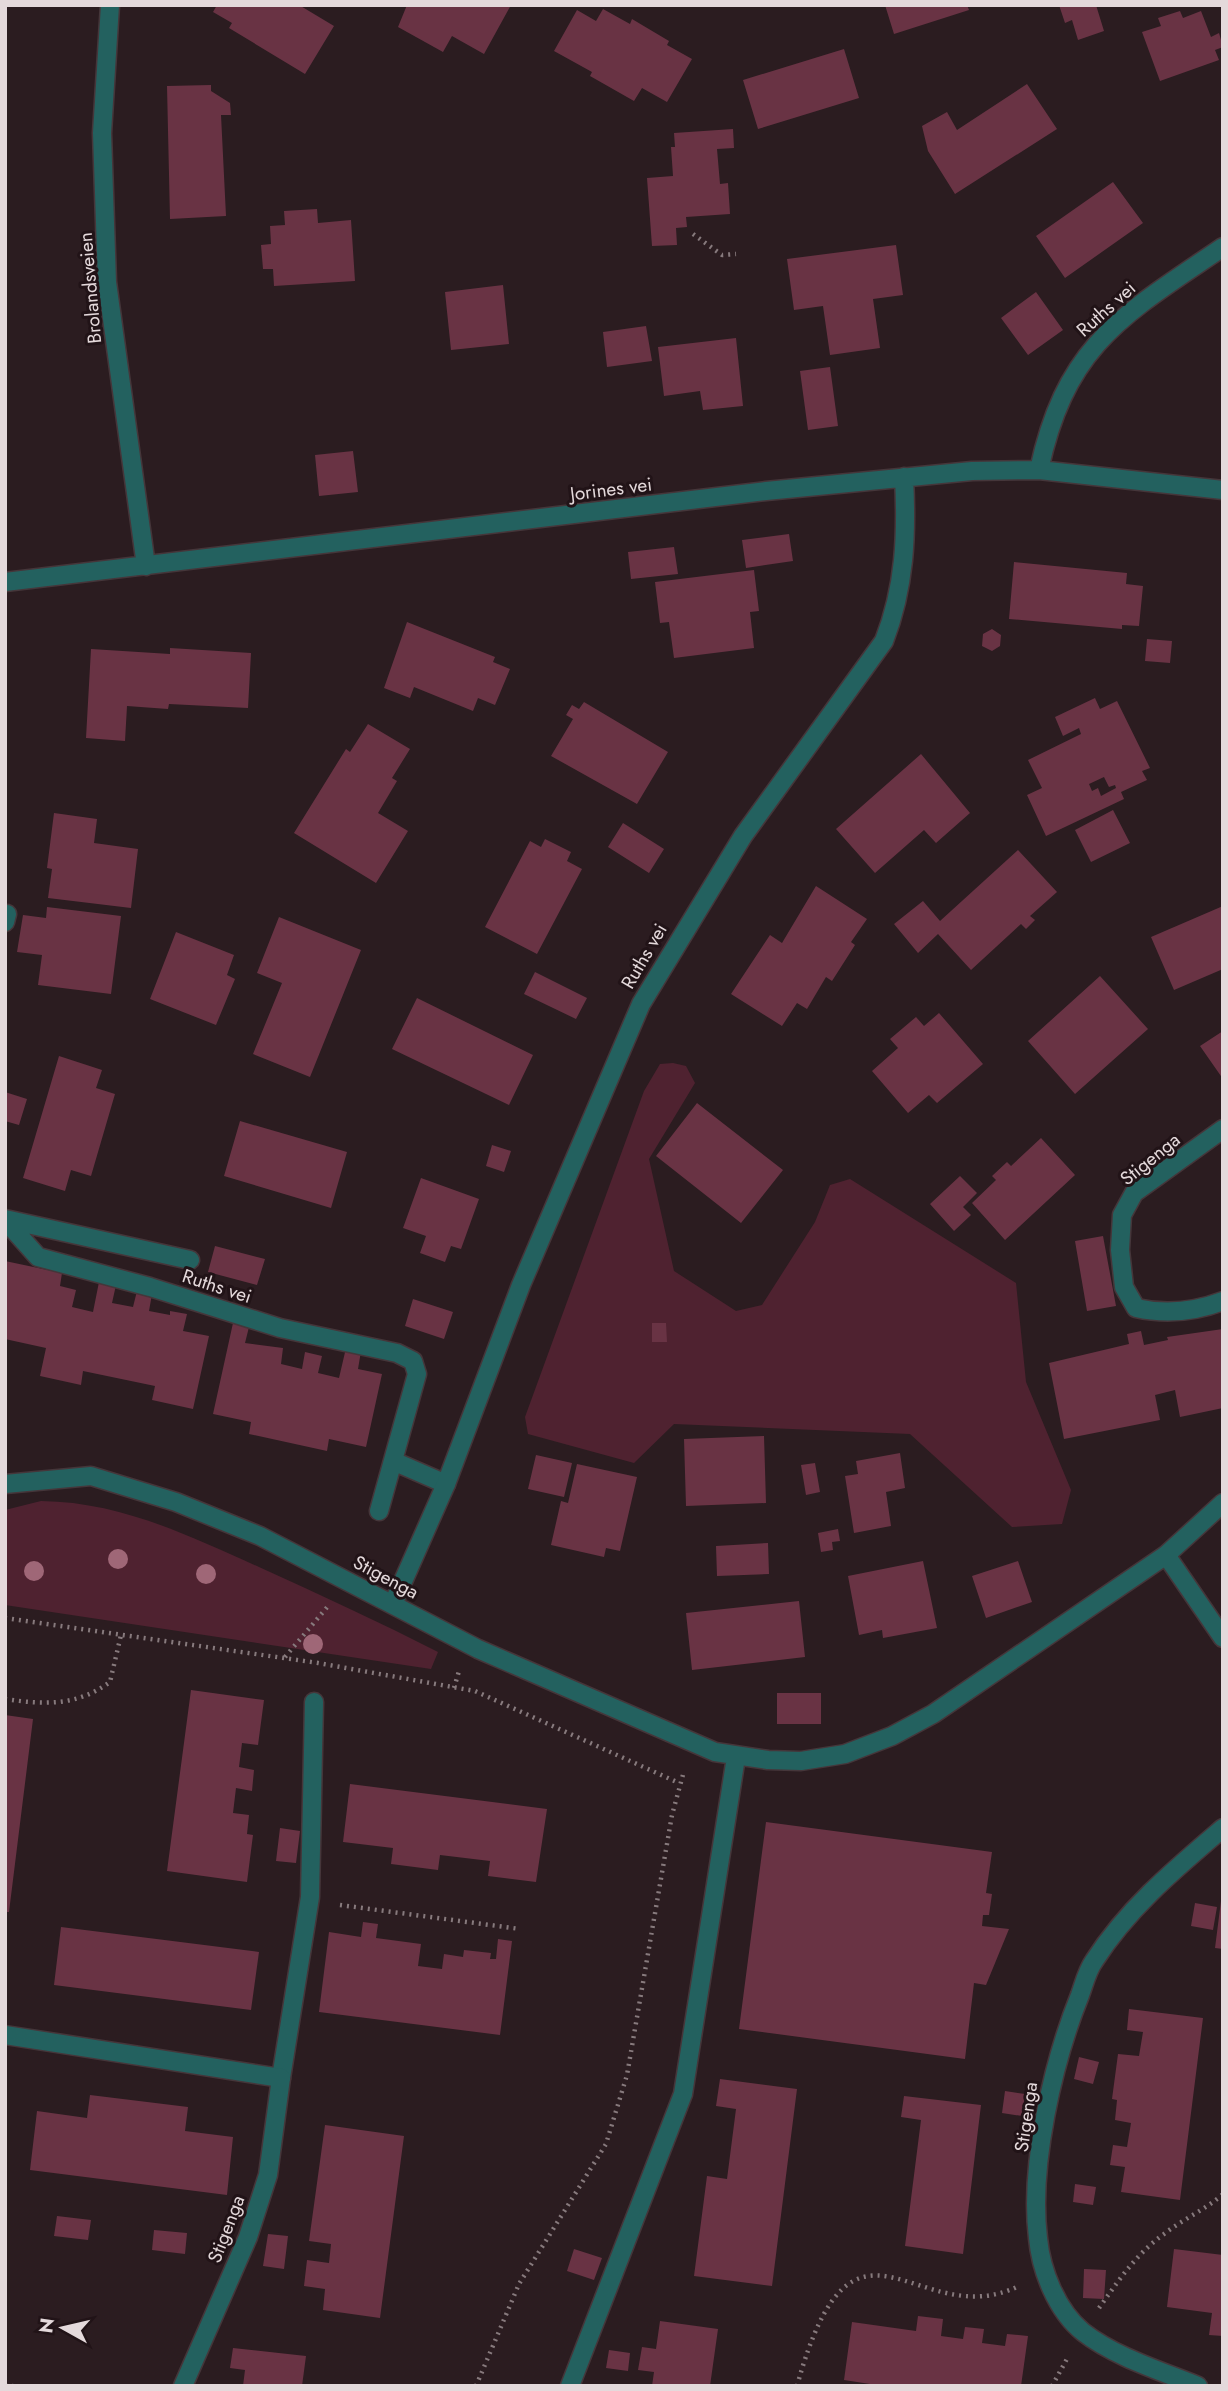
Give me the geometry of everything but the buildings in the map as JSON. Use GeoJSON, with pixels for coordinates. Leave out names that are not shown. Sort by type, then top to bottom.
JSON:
{"type":"FeatureCollection","features":[{"type":"Feature","properties":{"kind":"street","name":"Brolandsveien"},"geometry":{"type":"LineString","coordinates":[[110,5],[102,133],[107,282],[146,566]]}},
{"type":"Feature","properties":{"kind":"street","name":"Ruths vei"},"geometry":{"type":"LineString","coordinates":[[1039,470],[1064,390],[1104,333],[1143,302],[1223,247]]}},
{"type":"Feature","properties":{"kind":"street","name":"Jorines vei"},"geometry":{"type":"LineString","coordinates":[[5,582],[766,491],[972,471],[1039,470],[1223,490]]}},
{"type":"Feature","properties":{"kind":"street","name":"Ruths vei"},"geometry":{"type":"LineString","coordinates":[[393,1604],[446,1484],[521,1284],[614,1059],[640,1004],[743,835],[884,641],[898,605],[906,546],[904,477]]}},
{"type":"Feature","properties":{"kind":"street","name":"Stigenga"},"geometry":{"type":"LineString","coordinates":[[1223,1129],[1134,1193],[1122,1215],[1120,1250],[1124,1287],[1136,1308],[1156,1313],[1197,1311],[1223,1301]]}},
{"type":"Feature","properties":{"kind":"street","name":"Ruths vei"},"geometry":{"type":"LineString","coordinates":[[5,1219],[38,1257],[150,1287],[280,1328],[397,1353],[412,1361],[417,1374],[379,1511]]}},
{"type":"Feature","properties":{"kind":"street"},"geometry":{"type":"LineString","coordinates":[[5,1219],[190,1260]]}},
{"type":"Feature","properties":{"kind":"street"},"geometry":{"type":"LineString","coordinates":[[393,1461],[446,1484]]}},
{"type":"Feature","properties":{"kind":"street","name":"Stigenga"},"geometry":{"type":"LineString","coordinates":[[5,1484],[91,1476],[176,1502],[260,1535],[478,1649],[693,1745],[736,1757],[801,1761],[845,1754],[892,1736],[968,1691],[1166,1555],[1223,1503]]}},
{"type":"Feature","properties":{"kind":"street"},"geometry":{"type":"LineString","coordinates":[[1166,1555],[1223,1638]]}},
{"type":"Feature","properties":{"kind":"street","name":"Stigenga"},"geometry":{"type":"LineString","coordinates":[[183,2386],[248,2237],[268,2175],[310,1897],[314,1702]]}},
{"type":"Feature","properties":{"kind":"street"},"geometry":{"type":"LineString","coordinates":[[570,2386],[683,2094],[736,1757]]}},
{"type":"Feature","properties":{"kind":"street","name":"Stigenga"},"geometry":{"type":"LineString","coordinates":[[1198,2386],[1112,2348],[1082,2331],[1058,2300],[1045,2274],[1038,2239],[1036,2205],[1046,2117],[1056,2061],[1088,1973],[1123,1922],[1154,1887],[1223,1828]]}},
{"type":"Feature","properties":{"kind":"street"},"geometry":{"type":"LineString","coordinates":[[5,2035],[281,2078]]}},
{"type":"Feature","properties":{"kind":"path"},"geometry":{"type":"LineString","coordinates":[[693,234],[722,255],[736,254]]}},
{"type":"Feature","properties":{"kind":"path"},"geometry":{"type":"LineString","coordinates":[[284,1658],[348,1581]]}},
{"type":"Feature","properties":{"kind":"path"},"geometry":{"type":"LineString","coordinates":[[5,1618],[284,1658],[475,1691],[679,1783],[627,2075],[606,2144],[519,2284],[476,2386]]}},
{"type":"Feature","properties":{"kind":"path"},"geometry":{"type":"LineString","coordinates":[[5,1699],[32,1703],[69,1703],[92,1695],[110,1682],[121,1635]]}},
{"type":"Feature","properties":{"kind":"path"},"geometry":{"type":"LineString","coordinates":[[310,1897],[326,1904],[520,1929]]}},
{"type":"Feature","properties":{"kind":"path"},"geometry":{"type":"LineString","coordinates":[[1052,2386],[1082,2331],[1134,2258],[1165,2233],[1209,2206],[1223,2194]]}},
{"type":"Feature","properties":{"kind":"path"},"geometry":{"type":"LineString","coordinates":[[797,2386],[807,2349],[826,2309],[849,2282],[871,2274],[901,2277],[943,2291],[997,2297],[1045,2274]]}},
{"type":"Feature","properties":{"kind":"path"},"geometry":{"type":"LineString","coordinates":[[5,2385],[13,2386]]}},
{"type":"Feature","properties":{"kind":"shaded area"},"geometry":{"type":"Polygon","coordinates":[[[660,1064],[686,1066],[695,1083],[649,1159],[674,1271],[736,1311],[762,1305],[815,1222],[830,1185],[850,1179],[1016,1283],[1026,1382],[1071,1490],[1062,1524],[1012,1527],[910,1434],[674,1424],[634,1463],[528,1434],[525,1417],[644,1091],[660,1064]]]}},
{"type":"Feature","properties":{"kind":"shaded area"},"geometry":{"type":"Polygon","coordinates":[[[41,1501],[99,1507],[153,1522],[232,1555],[438,1652],[431,1669],[5,1605],[5,1510],[41,1501]]]}}]}
